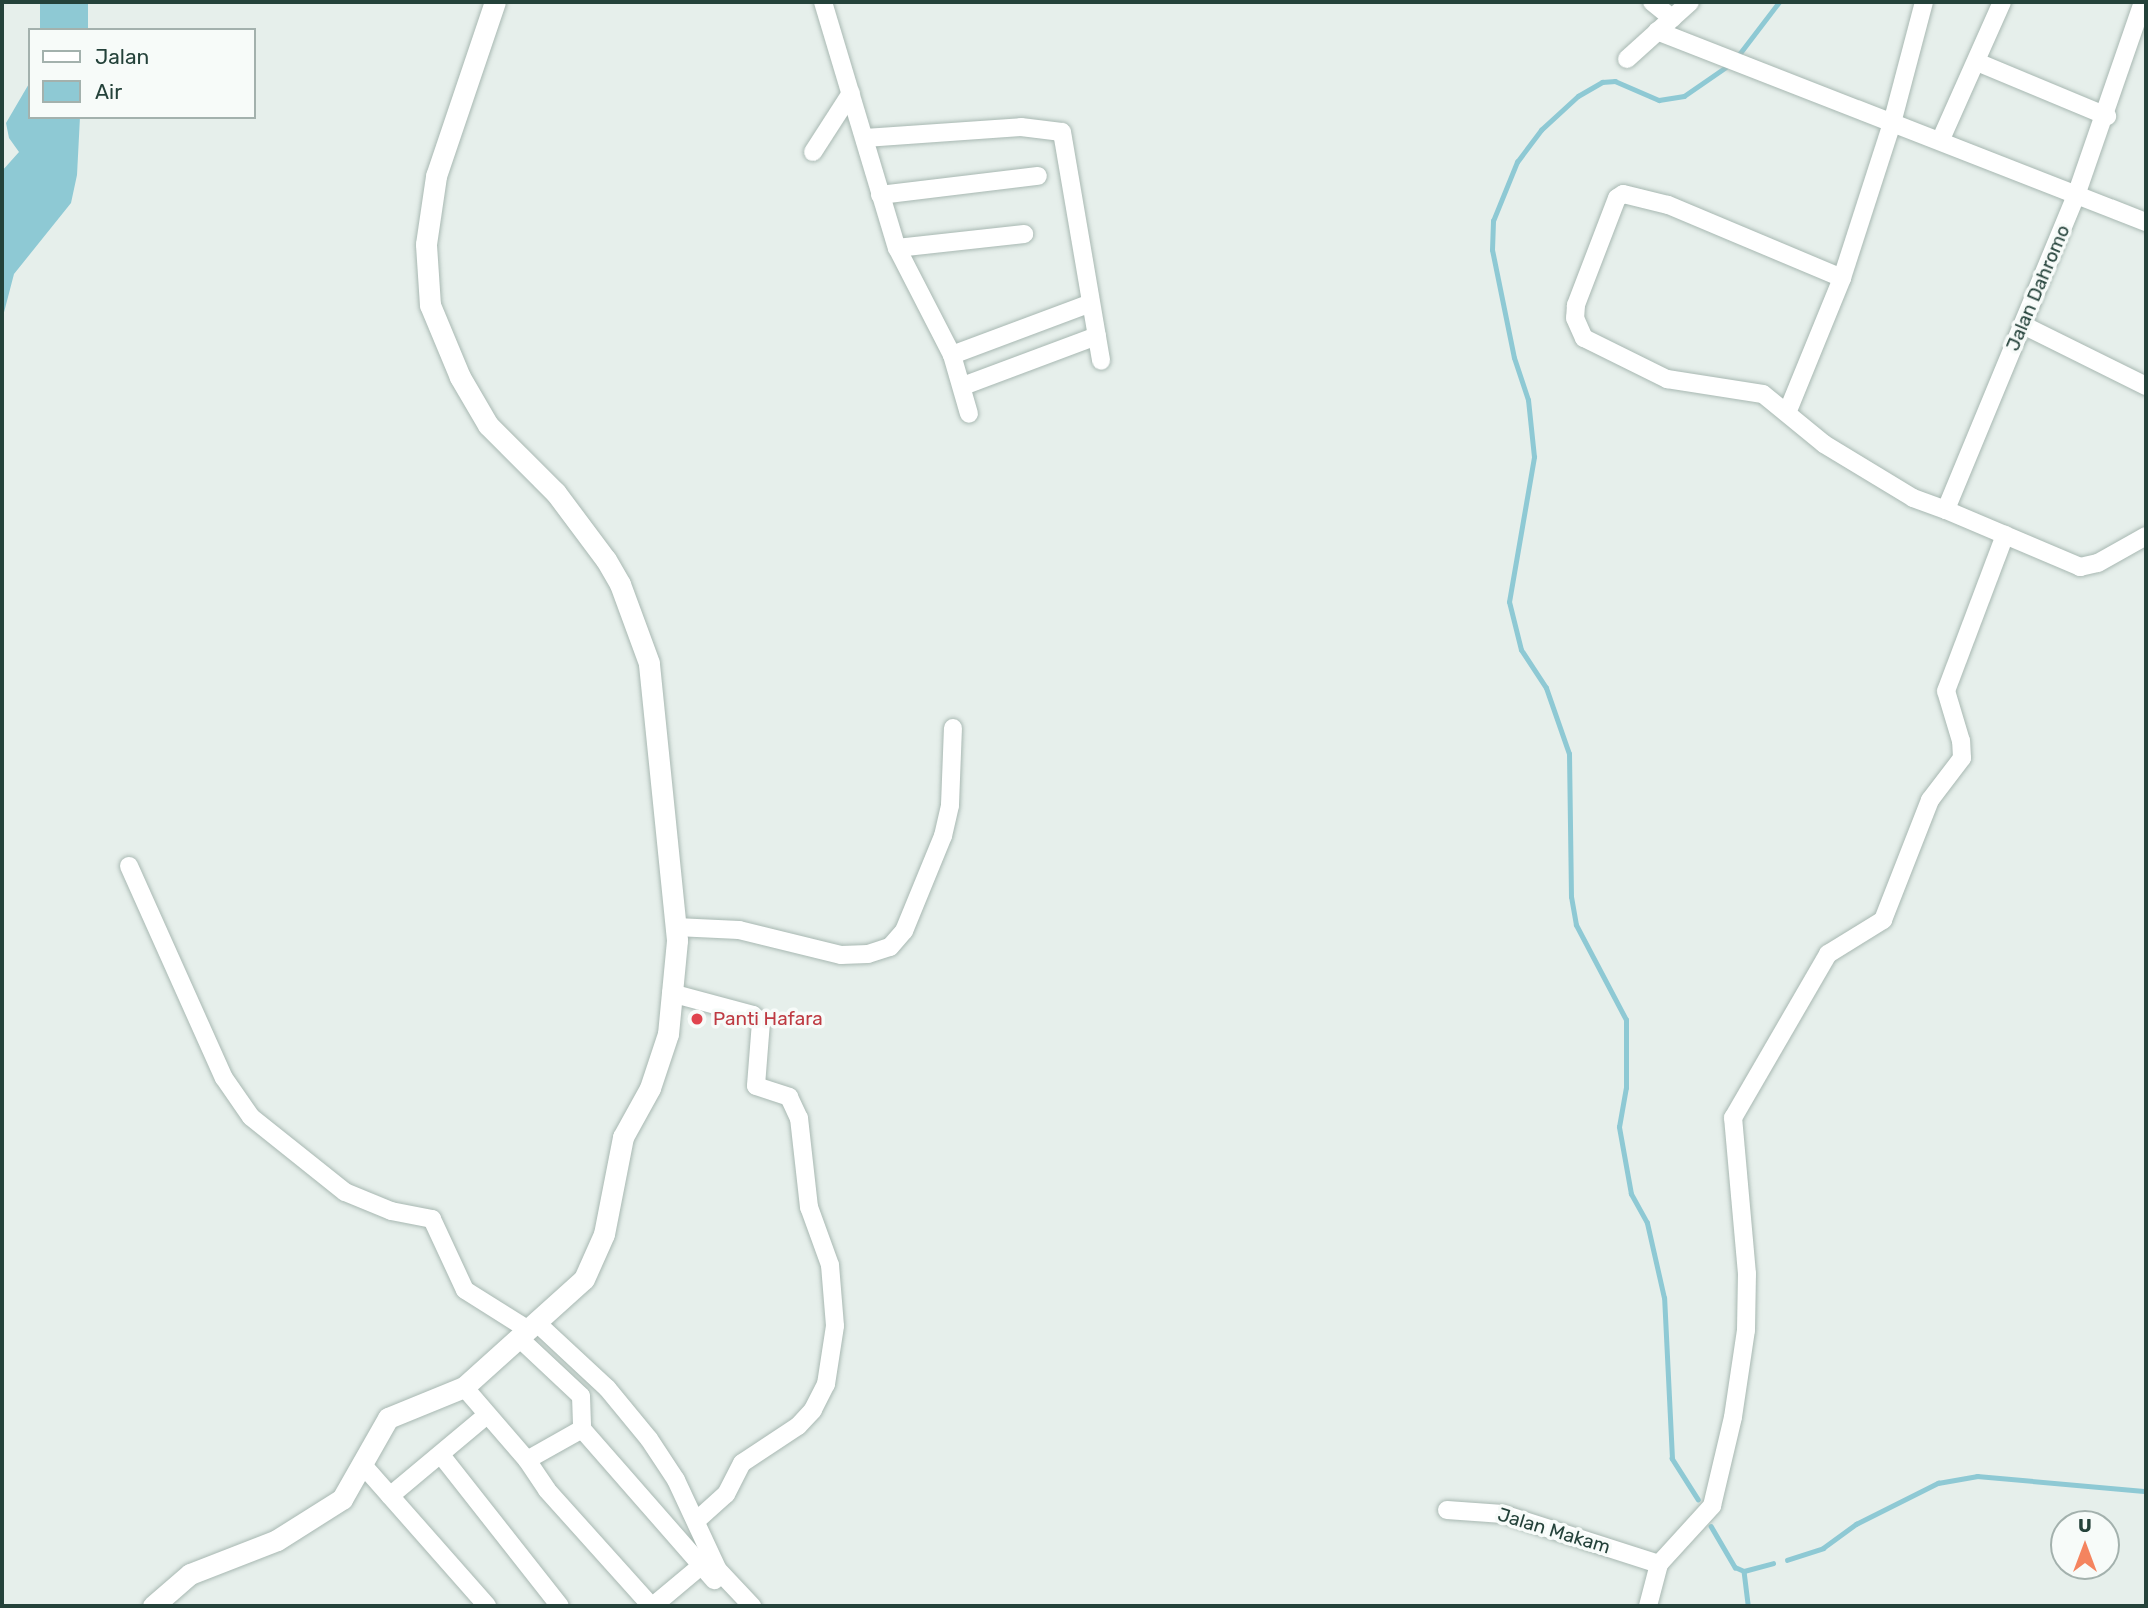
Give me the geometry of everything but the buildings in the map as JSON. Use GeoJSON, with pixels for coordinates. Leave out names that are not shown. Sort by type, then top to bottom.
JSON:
{"type":"FeatureCollection","features":[{"type":"Feature","properties":{"kind":"street"},"geometry":{"type":"LineString","coordinates":[[153,1606],[191,1574],[277,1540],[320,1516],[342,1499],[388,1418],[464,1387],[592,1269],[604,1234],[622,1137],[650,1088],[668,1034],[676,927],[656,707],[649,663],[620,584],[590,536],[556,493],[488,425],[460,377],[430,305],[426,244],[433,186],[495,2]]}},
{"type":"Feature","properties":{"kind":"street"},"geometry":{"type":"LineString","coordinates":[[824,2],[897,248],[952,355],[969,414]]}},
{"type":"Feature","properties":{"kind":"street"},"geometry":{"type":"LineString","coordinates":[[1652,2],[1672,18]]}},
{"type":"Feature","properties":{"kind":"street"},"geometry":{"type":"LineString","coordinates":[[1627,59],[1690,2]]}},
{"type":"Feature","properties":{"kind":"street"},"geometry":{"type":"LineString","coordinates":[[1787,413],[1842,278],[1892,123],[1924,2]]}},
{"type":"Feature","properties":{"kind":"street"},"geometry":{"type":"LineString","coordinates":[[1941,139],[2002,2]]}},
{"type":"Feature","properties":{"kind":"street","name":"Jalan Dahromo"},"geometry":{"type":"LineString","coordinates":[[1946,510],[2107,116],[2143,2]]}},
{"type":"Feature","properties":{"kind":"street"},"geometry":{"type":"LineString","coordinates":[[1657,32],[1892,123],[1941,139],[2146,222]]}},
{"type":"Feature","properties":{"kind":"street"},"geometry":{"type":"LineString","coordinates":[[1977,62],[2107,116]]}},
{"type":"Feature","properties":{"kind":"street"},"geometry":{"type":"LineString","coordinates":[[813,152],[851,93]]}},
{"type":"Feature","properties":{"kind":"street"},"geometry":{"type":"LineString","coordinates":[[865,138],[1021,127],[1062,132],[1101,361]]}},
{"type":"Feature","properties":{"kind":"street"},"geometry":{"type":"LineString","coordinates":[[880,195],[1038,176]]}},
{"type":"Feature","properties":{"kind":"street"},"geometry":{"type":"LineString","coordinates":[[1842,278],[1668,205],[1627,194],[1617,198],[1576,305],[1576,318],[1584,338],[1667,379],[1763,394],[1824,444],[1899,490],[2080,567],[2098,563],[2146,536]]}},
{"type":"Feature","properties":{"kind":"street"},"geometry":{"type":"LineString","coordinates":[[897,248],[1024,234]]}},
{"type":"Feature","properties":{"kind":"street"},"geometry":{"type":"LineString","coordinates":[[952,355],[1091,303]]}},
{"type":"Feature","properties":{"kind":"street"},"geometry":{"type":"LineString","coordinates":[[2023,325],[2146,386]]}},
{"type":"Feature","properties":{"kind":"street"},"geometry":{"type":"LineString","coordinates":[[963,386],[1097,336]]}},
{"type":"Feature","properties":{"kind":"street"},"geometry":{"type":"LineString","coordinates":[[1648,1606],[1659,1564],[1712,1506],[1733,1417],[1746,1330],[1747,1274],[1733,1118],[1828,954],[1883,920],[1930,800],[1962,758],[1961,741],[1946,691],[2005,535]]}},
{"type":"Feature","properties":{"kind":"street"},"geometry":{"type":"LineString","coordinates":[[676,927],[738,930],[841,955],[868,954],[890,947],[904,931],[943,836],[950,805],[953,728]]}},
{"type":"Feature","properties":{"kind":"street"},"geometry":{"type":"LineString","coordinates":[[129,866],[224,1078],[251,1118],[345,1192],[390,1211],[432,1219],[465,1290],[527,1330],[607,1388],[649,1439],[697,1520],[718,1570],[752,1606]]}},
{"type":"Feature","properties":{"kind":"street"},"geometry":{"type":"LineString","coordinates":[[671,993],[753,1015],[761,1022],[756,1086],[789,1097],[799,1118],[809,1207],[830,1265],[835,1326],[829,1371],[813,1410],[798,1426],[742,1463],[726,1494],[697,1520]]}},
{"type":"Feature","properties":{"kind":"street"},"geometry":{"type":"LineString","coordinates":[[527,1330],[580,1396],[582,1429],[737,1606]]}},
{"type":"Feature","properties":{"kind":"street"},"geometry":{"type":"LineString","coordinates":[[464,1387],[527,1460],[547,1490],[652,1606],[702,1565]]}},
{"type":"Feature","properties":{"kind":"street"},"geometry":{"type":"LineString","coordinates":[[390,1496],[488,1415]]}},
{"type":"Feature","properties":{"kind":"street"},"geometry":{"type":"LineString","coordinates":[[527,1460],[582,1429]]}},
{"type":"Feature","properties":{"kind":"street"},"geometry":{"type":"LineString","coordinates":[[441,1455],[560,1606]]}},
{"type":"Feature","properties":{"kind":"street"},"geometry":{"type":"LineString","coordinates":[[362,1464],[487,1606]]}},
{"type":"Feature","properties":{"kind":"street","name":"Jalan Makam"},"geometry":{"type":"LineString","coordinates":[[1447,1510],[1503,1514],[1659,1564]]}},
{"type":"Feature","properties":{"kind":"water"},"geometry":{"type":"Polygon","coordinates":[[[40,2],[88,2],[88,28],[40,28],[40,2]]]}},
{"type":"Feature","properties":{"kind":"water"},"geometry":{"type":"Polygon","coordinates":[[[28,85],[28,119],[80,119],[77,175],[71,203],[14,274],[2,320],[2,171],[19,152],[9,138],[6,123],[28,85]]]}},
{"type":"Feature","properties":{"kind":"waterway"},"geometry":{"type":"LineString","coordinates":[[1737,57],[1779,2]]}},
{"type":"Feature","properties":{"kind":"waterway"},"geometry":{"type":"LineString","coordinates":[[1698,1500],[1672,1459],[1664,1298],[1647,1223],[1631,1194],[1619,1127],[1626,1088],[1626,1020],[1576,925],[1571,897],[1569,754],[1546,688],[1521,650],[1509,602],[1534,457],[1528,400],[1514,358],[1492,250],[1493,221],[1517,162],[1541,130],[1578,96],[1602,82],[1615,81],[1659,100],[1684,96],[1726,67]]}},
{"type":"Feature","properties":{"kind":"waterway"},"geometry":{"type":"LineString","coordinates":[[1787,1560],[1823,1548],[1856,1524],[1938,1483],[1977,1476],[2146,1491]]}},
{"type":"Feature","properties":{"kind":"waterway"},"geometry":{"type":"LineString","coordinates":[[1711,1526],[1735,1567],[1744,1571],[1773,1563]]}},
{"type":"Feature","properties":{"kind":"waterway"},"geometry":{"type":"LineString","coordinates":[[1744,1571],[1748,1606]]}},
{"type":"Feature","properties":{"kind":"place","name":"Panti Hafara"},"geometry":{"type":"Point","coordinates":[697,1019]}}]}
